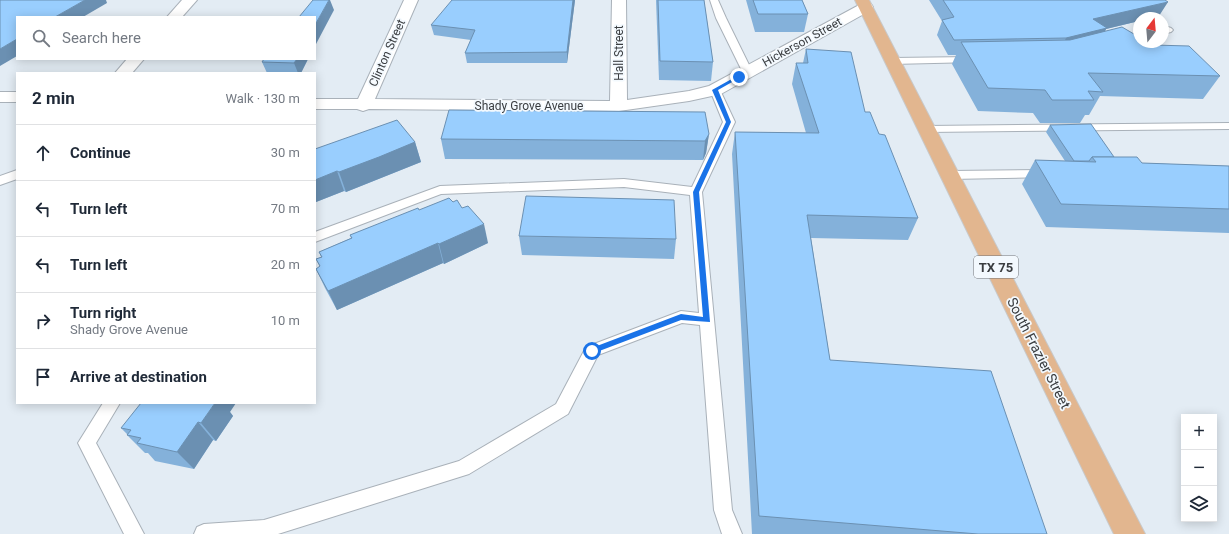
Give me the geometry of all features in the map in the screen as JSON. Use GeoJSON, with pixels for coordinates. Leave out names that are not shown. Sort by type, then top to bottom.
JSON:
{"type":"FeatureCollection","features":[{"type":"Feature","properties":{"kind":"main road","name":"South Frazier Street"},"geometry":{"type":"LineString","coordinates":[[864,4],[1130,534]]}},
{"type":"Feature","properties":{"kind":"street"},"geometry":{"type":"LineString","coordinates":[[175,16],[190,0]]}},
{"type":"Feature","properties":{"kind":"street","name":"Clinton Street"},"geometry":{"type":"LineString","coordinates":[[363,106],[411,0]]}},
{"type":"Feature","properties":{"kind":"street","name":"Hall Street"},"geometry":{"type":"LineString","coordinates":[[619,0],[619,106]]}},
{"type":"Feature","properties":{"kind":"street","name":"Hickerson Street"},"geometry":{"type":"LineString","coordinates":[[743,75],[864,4]]}},
{"type":"Feature","properties":{"kind":"street"},"geometry":{"type":"LineString","coordinates":[[124,72],[135,60]]}},
{"type":"Feature","properties":{"kind":"street","name":"Shady Grove Avenue"},"geometry":{"type":"LineString","coordinates":[[316,104],[363,106],[619,106],[689,96],[715,90],[743,75]]}},
{"type":"Feature","properties":{"kind":"street"},"geometry":{"type":"LineString","coordinates":[[0,97],[16,97]]}},
{"type":"Feature","properties":{"kind":"lane"},"geometry":{"type":"LineString","coordinates":[[714,0],[743,75]]}},
{"type":"Feature","properties":{"kind":"lane"},"geometry":{"type":"LineString","coordinates":[[892,61],[979,60]]}},
{"type":"Feature","properties":{"kind":"lane"},"geometry":{"type":"LineString","coordinates":[[715,90],[728,122],[696,192],[723,510],[732,534]]}},
{"type":"Feature","properties":{"kind":"lane"},"geometry":{"type":"LineString","coordinates":[[927,129],[1229,126]]}},
{"type":"Feature","properties":{"kind":"lane"},"geometry":{"type":"LineString","coordinates":[[0,180],[16,174]]}},
{"type":"Feature","properties":{"kind":"lane"},"geometry":{"type":"LineString","coordinates":[[950,175],[1054,174]]}},
{"type":"Feature","properties":{"kind":"lane"},"geometry":{"type":"LineString","coordinates":[[316,237],[440,190],[624,183],[696,192]]}},
{"type":"Feature","properties":{"kind":"lane"},"geometry":{"type":"LineString","coordinates":[[204,534],[264,529],[463,468],[562,409],[592,351],[681,317],[707,320]]}},
{"type":"Feature","properties":{"kind":"lane"},"geometry":{"type":"LineString","coordinates":[[111,404],[87,443],[134,534]]}},
{"type":"Feature","properties":{"kind":"building"},"geometry":{"type":"Polygon","coordinates":[[[0,0],[85,0],[57,16],[16,16],[16,40],[0,49],[0,0]]]}},
{"type":"Feature","properties":{"kind":"building"},"geometry":{"type":"Polygon","coordinates":[[[313,0],[329,0],[316,23],[316,16],[300,16],[313,0]]]}},
{"type":"Feature","properties":{"kind":"building"},"geometry":{"type":"Polygon","coordinates":[[[452,0],[573,0],[567,52],[465,53],[475,30],[431,25],[452,0]]]}},
{"type":"Feature","properties":{"kind":"building"},"geometry":{"type":"Polygon","coordinates":[[[658,0],[704,0],[713,62],[660,61],[658,0]]]}},
{"type":"Feature","properties":{"kind":"building"},"geometry":{"type":"Polygon","coordinates":[[[753,0],[802,0],[808,14],[758,14],[753,0]]]}},
{"type":"Feature","properties":{"kind":"building"},"geometry":{"type":"Polygon","coordinates":[[[943,0],[1165,0],[1168,2],[1093,19],[1107,28],[1066,38],[954,40],[942,20],[954,17],[943,0]]]}},
{"type":"Feature","properties":{"kind":"building"},"geometry":{"type":"Polygon","coordinates":[[[1122,27],[1133,33],[1133,48],[1169,48],[1169,45],[1189,46],[1220,76],[1088,73],[1103,92],[1088,91],[1094,100],[1052,100],[1045,90],[988,88],[961,42],[1070,40],[1122,27]]]}},
{"type":"Feature","properties":{"kind":"building"},"geometry":{"type":"Polygon","coordinates":[[[806,49],[851,52],[865,112],[870,112],[879,134],[885,135],[918,218],[807,215],[830,360],[991,371],[1047,534],[978,534],[759,516],[735,132],[819,133],[796,63],[808,63],[806,49]]]}},
{"type":"Feature","properties":{"kind":"building"},"geometry":{"type":"Polygon","coordinates":[[[263,60],[296,60],[294,63],[262,62],[263,60]]]}},
{"type":"Feature","properties":{"kind":"building"},"geometry":{"type":"Polygon","coordinates":[[[449,110],[705,112],[709,134],[705,141],[441,139],[449,110]]]}},
{"type":"Feature","properties":{"kind":"building"},"geometry":{"type":"Polygon","coordinates":[[[397,120],[415,142],[379,157],[316,180],[316,149],[397,120]]]}},
{"type":"Feature","properties":{"kind":"building"},"geometry":{"type":"Polygon","coordinates":[[[1091,124],[1114,157],[1092,157],[1089,161],[1074,161],[1050,125],[1091,124]]]}},
{"type":"Feature","properties":{"kind":"building"},"geometry":{"type":"Polygon","coordinates":[[[1092,157],[1137,157],[1142,163],[1229,166],[1229,209],[1061,204],[1035,160],[1096,162],[1092,157]]]}},
{"type":"Feature","properties":{"kind":"building"},"geometry":{"type":"Polygon","coordinates":[[[526,196],[674,200],[676,239],[519,236],[526,196]]]}},
{"type":"Feature","properties":{"kind":"building"},"geometry":{"type":"Polygon","coordinates":[[[449,198],[453,202],[457,200],[462,208],[468,206],[484,224],[328,291],[316,269],[320,266],[316,259],[322,257],[319,252],[352,238],[350,235],[418,208],[419,210],[449,198]]]}},
{"type":"Feature","properties":{"kind":"building"},"geometry":{"type":"Polygon","coordinates":[[[140,404],[214,404],[201,423],[198,422],[177,452],[137,443],[141,438],[127,435],[131,430],[121,428],[140,404]]]}},
{"type":"Feature","properties":{"kind":"route"},"geometry":{"type":"LineString","coordinates":[[592,351],[681,317],[707,320],[696,192],[728,122],[715,90],[739,77]]}}]}
